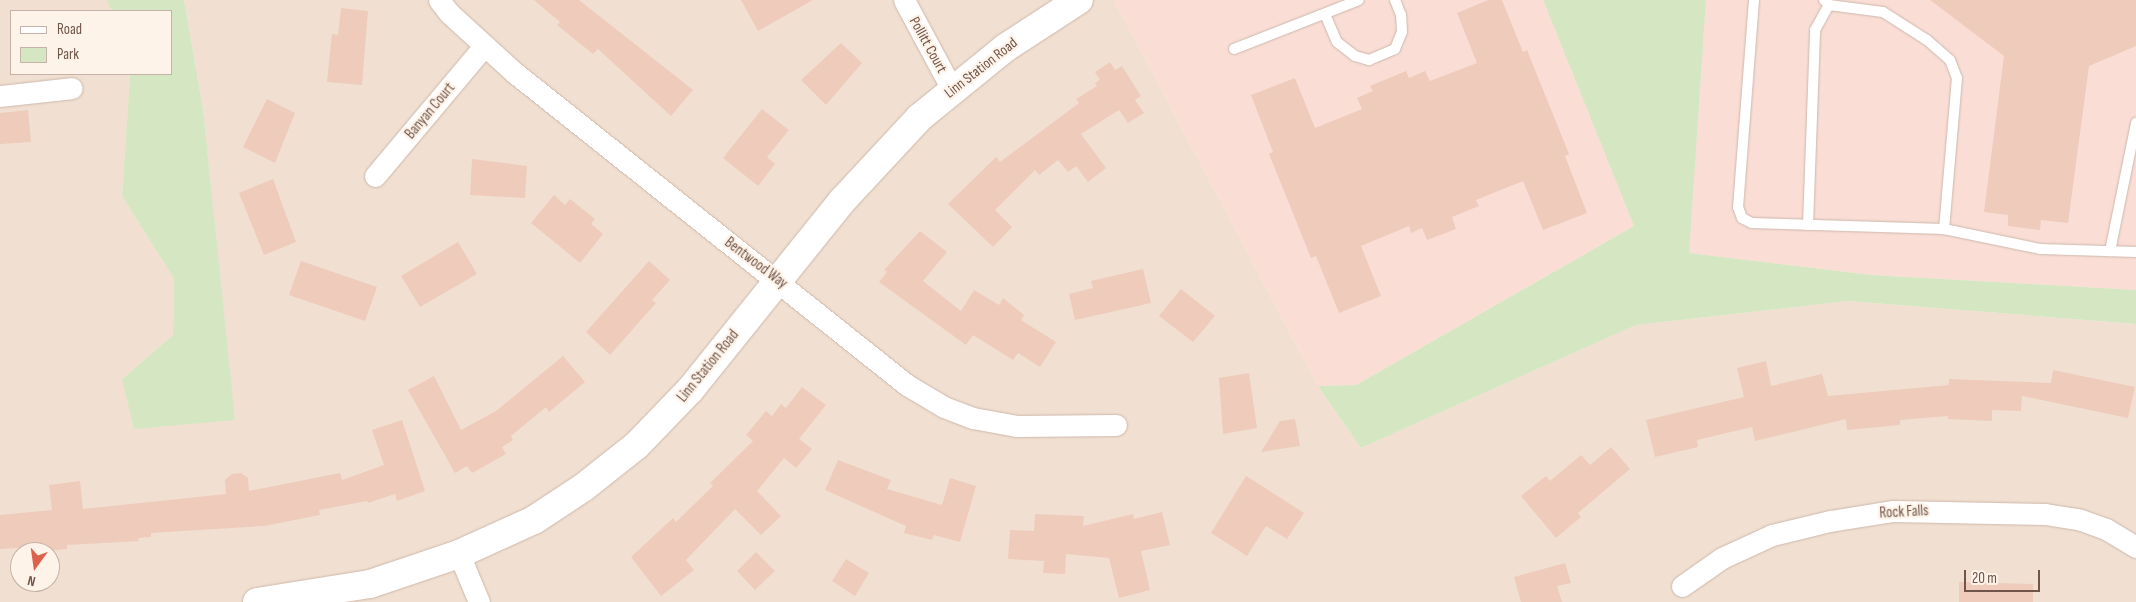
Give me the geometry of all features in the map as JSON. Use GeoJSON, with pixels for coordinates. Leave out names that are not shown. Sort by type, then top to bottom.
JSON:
{"type":"FeatureCollection","features":[{"type":"Feature","properties":{"kind":"street","name":"Bentwood Way"},"geometry":{"type":"LineString","coordinates":[[439,0],[484,46],[908,385],[944,407],[973,418],[1017,426],[1116,425]]}},
{"type":"Feature","properties":{"kind":"street","name":"Pollitt Court"},"geometry":{"type":"LineString","coordinates":[[904,0],[952,90]]}},
{"type":"Feature","properties":{"kind":"street","name":"Linn Station Road"},"geometry":{"type":"LineString","coordinates":[[257,602],[370,584],[460,554],[534,520],[584,487],[637,445],[690,390],[777,279],[887,150],[952,90],[1005,48],[1079,0]]}},
{"type":"Feature","properties":{"kind":"street","name":"Banyan Court"},"geometry":{"type":"LineString","coordinates":[[375,176],[484,46]]}},
{"type":"Feature","properties":{"kind":"street"},"geometry":{"type":"LineString","coordinates":[[0,96],[72,88]]}},
{"type":"Feature","properties":{"kind":"street","name":"Rock Falls"},"geometry":{"type":"LineString","coordinates":[[1682,586],[1722,558],[1758,540],[1830,521],[1893,511],[2045,514],[2098,526],[2136,547]]}},
{"type":"Feature","properties":{"kind":"street"},"geometry":{"type":"LineString","coordinates":[[460,554],[479,602]]}},
{"type":"Feature","properties":{"kind":"lane"},"geometry":{"type":"LineString","coordinates":[[1234,48],[1359,0]]}},
{"type":"Feature","properties":{"kind":"lane"},"geometry":{"type":"LineString","coordinates":[[1325,14],[1337,42],[1355,56],[1369,60],[1395,49],[1402,32],[1401,15],[1395,0]]}},
{"type":"Feature","properties":{"kind":"lane"},"geometry":{"type":"LineString","coordinates":[[1754,0],[1738,207],[1742,218],[1752,223],[1944,229],[2041,249],[2136,252]]}},
{"type":"Feature","properties":{"kind":"lane"},"geometry":{"type":"LineString","coordinates":[[1808,225],[1815,30],[1826,3],[1883,12],[1927,40],[1950,60],[1957,78],[1944,229]]}},
{"type":"Feature","properties":{"kind":"lane"},"geometry":{"type":"LineString","coordinates":[[2110,251],[2136,123]]}},
{"type":"Feature","properties":{"kind":"shaded area"},"geometry":{"type":"Polygon","coordinates":[[[0,0],[106,0],[111,10],[10,10],[10,75],[130,75],[122,196],[174,279],[173,335],[122,379],[234,420],[203,109],[184,0],[1114,0],[1318,386],[1361,448],[1636,325],[1848,301],[2136,324],[2136,602],[0,602],[0,0]]]}},
{"type":"Feature","properties":{"kind":"shaded area"},"geometry":{"type":"Polygon","coordinates":[[[1114,0],[1543,0],[1634,226],[1356,385],[1318,386],[1114,0]]]}},
{"type":"Feature","properties":{"kind":"shaded area"},"geometry":{"type":"Polygon","coordinates":[[[1706,0],[2136,0],[2136,290],[1872,275],[1688,253],[1706,0]]]}},
{"type":"Feature","properties":{"kind":"green space"},"geometry":{"type":"Polygon","coordinates":[[[106,0],[184,0],[203,109],[235,420],[134,429],[122,379],[173,335],[174,279],[122,196],[130,75],[172,75],[172,10],[111,10],[106,0]]]}},
{"type":"Feature","properties":{"kind":"green space"},"geometry":{"type":"Polygon","coordinates":[[[1543,0],[1706,0],[1689,253],[1872,275],[2136,290],[2136,324],[1848,301],[1636,325],[1361,448],[1318,386],[1356,385],[1634,226],[1543,0]]]}},
{"type":"Feature","properties":{"kind":"building"},"geometry":{"type":"Polygon","coordinates":[[[534,0],[579,0],[693,90],[671,116],[598,49],[593,54],[557,25],[560,22],[534,0]]]}},
{"type":"Feature","properties":{"kind":"building"},"geometry":{"type":"Polygon","coordinates":[[[741,0],[813,0],[758,31],[741,0]]]}},
{"type":"Feature","properties":{"kind":"building"},"geometry":{"type":"Polygon","coordinates":[[[1488,0],[1502,0],[1523,52],[1527,50],[1569,154],[1565,156],[1587,213],[1543,230],[1523,181],[1476,200],[1479,206],[1452,217],[1456,229],[1427,240],[1422,228],[1411,233],[1409,226],[1361,246],[1381,296],[1339,313],[1316,256],[1311,258],[1269,154],[1273,152],[1251,95],[1295,78],[1315,128],[1362,109],[1357,98],[1373,91],[1370,86],[1406,71],[1409,78],[1425,71],[1430,81],[1477,63],[1457,13],[1488,0]]]}},
{"type":"Feature","properties":{"kind":"building"},"geometry":{"type":"Polygon","coordinates":[[[1930,0],[2136,0],[2136,46],[2089,66],[2068,223],[2041,220],[2040,230],[2008,226],[2008,215],[1984,212],[2004,56],[1930,0]]]}},
{"type":"Feature","properties":{"kind":"building"},"geometry":{"type":"Polygon","coordinates":[[[341,8],[368,11],[362,85],[327,82],[332,34],[338,35],[341,8]]]}},
{"type":"Feature","properties":{"kind":"building"},"geometry":{"type":"Polygon","coordinates":[[[841,43],[862,63],[826,105],[801,80],[841,43]]]}},
{"type":"Feature","properties":{"kind":"building"},"geometry":{"type":"Polygon","coordinates":[[[1110,62],[1115,70],[1122,66],[1141,96],[1135,100],[1144,113],[1128,123],[1119,110],[1081,134],[1106,168],[1088,182],[1076,166],[1068,172],[1058,160],[1039,175],[1035,170],[995,210],[1012,227],[993,247],[948,204],[996,157],[1000,162],[1079,103],[1076,99],[1097,86],[1095,83],[1100,80],[1095,72],[1110,62]]]}},
{"type":"Feature","properties":{"kind":"building"},"geometry":{"type":"Polygon","coordinates":[[[267,99],[295,113],[275,163],[243,147],[267,99]]]}},
{"type":"Feature","properties":{"kind":"building"},"geometry":{"type":"Polygon","coordinates":[[[762,109],[789,130],[767,157],[775,164],[758,186],[723,158],[762,109]]]}},
{"type":"Feature","properties":{"kind":"building"},"geometry":{"type":"Polygon","coordinates":[[[28,110],[31,142],[0,144],[0,113],[28,110]]]}},
{"type":"Feature","properties":{"kind":"building"},"geometry":{"type":"Polygon","coordinates":[[[472,159],[527,166],[525,198],[470,195],[472,159]]]}},
{"type":"Feature","properties":{"kind":"building"},"geometry":{"type":"Polygon","coordinates":[[[273,179],[296,242],[264,255],[239,193],[273,179]]]}},
{"type":"Feature","properties":{"kind":"building"},"geometry":{"type":"Polygon","coordinates":[[[554,195],[565,205],[570,199],[595,219],[591,224],[603,234],[580,263],[531,223],[554,195]]]}},
{"type":"Feature","properties":{"kind":"building"},"geometry":{"type":"Polygon","coordinates":[[[920,231],[947,252],[923,281],[961,311],[974,290],[999,305],[1003,298],[1024,315],[1021,320],[1056,342],[1040,367],[1018,353],[1013,360],[973,335],[966,345],[879,282],[887,272],[884,270],[920,231]]]}},
{"type":"Feature","properties":{"kind":"building"},"geometry":{"type":"Polygon","coordinates":[[[458,242],[477,274],[420,307],[401,276],[458,242]]]}},
{"type":"Feature","properties":{"kind":"building"},"geometry":{"type":"Polygon","coordinates":[[[301,261],[377,287],[365,321],[289,295],[301,261]]]}},
{"type":"Feature","properties":{"kind":"building"},"geometry":{"type":"Polygon","coordinates":[[[649,261],[670,280],[652,300],[656,303],[610,355],[586,332],[649,261]]]}},
{"type":"Feature","properties":{"kind":"building"},"geometry":{"type":"Polygon","coordinates":[[[1143,269],[1151,303],[1075,320],[1069,294],[1093,288],[1091,281],[1143,269]]]}},
{"type":"Feature","properties":{"kind":"building"},"geometry":{"type":"Polygon","coordinates":[[[1181,289],[1215,316],[1193,342],[1159,316],[1181,289]]]}},
{"type":"Feature","properties":{"kind":"building"},"geometry":{"type":"Polygon","coordinates":[[[563,356],[585,382],[549,412],[546,407],[511,436],[513,440],[502,447],[506,454],[472,473],[467,466],[455,473],[408,390],[434,376],[461,430],[496,411],[563,356]]]}},
{"type":"Feature","properties":{"kind":"building"},"geometry":{"type":"Polygon","coordinates":[[[1766,361],[1771,386],[1822,374],[1828,396],[1949,385],[1949,379],[2051,383],[2053,370],[2135,387],[2128,418],[2022,396],[2021,411],[1992,410],[1992,421],[1948,419],[1948,416],[1900,420],[1900,425],[1847,430],[1846,419],[1755,441],[1752,427],[1697,440],[1698,447],[1655,457],[1646,420],[1744,397],[1737,368],[1766,361]]]}},
{"type":"Feature","properties":{"kind":"building"},"geometry":{"type":"Polygon","coordinates":[[[1249,373],[1257,428],[1223,434],[1219,378],[1249,373]]]}},
{"type":"Feature","properties":{"kind":"building"},"geometry":{"type":"Polygon","coordinates":[[[802,387],[826,405],[799,439],[812,449],[796,468],[784,458],[757,491],[781,516],[761,535],[735,509],[686,560],[694,570],[661,596],[631,557],[673,518],[676,522],[713,486],[710,483],[753,441],[746,435],[766,411],[772,416],[781,404],[786,408],[802,387]]]}},
{"type":"Feature","properties":{"kind":"building"},"geometry":{"type":"Polygon","coordinates":[[[1295,419],[1300,446],[1261,452],[1280,421],[1295,419]]]}},
{"type":"Feature","properties":{"kind":"building"},"geometry":{"type":"Polygon","coordinates":[[[402,420],[425,491],[397,501],[395,494],[368,503],[367,501],[319,510],[320,515],[264,526],[151,533],[151,537],[138,538],[139,541],[67,545],[67,549],[60,550],[60,542],[10,542],[10,548],[0,549],[0,515],[52,510],[49,485],[80,481],[83,509],[226,494],[225,480],[232,474],[241,473],[248,478],[249,491],[340,473],[342,480],[384,465],[372,430],[402,420]]]}},
{"type":"Feature","properties":{"kind":"building"},"geometry":{"type":"Polygon","coordinates":[[[1611,447],[1630,469],[1578,513],[1581,517],[1556,538],[1521,496],[1546,476],[1550,481],[1581,455],[1590,465],[1611,447]]]}},
{"type":"Feature","properties":{"kind":"building"},"geometry":{"type":"Polygon","coordinates":[[[838,460],[891,480],[887,489],[942,505],[950,478],[976,486],[960,542],[934,535],[932,540],[904,533],[906,526],[825,490],[838,460]]]}},
{"type":"Feature","properties":{"kind":"building"},"geometry":{"type":"Polygon","coordinates":[[[1246,476],[1304,513],[1287,539],[1266,526],[1247,556],[1211,533],[1246,476]]]}},
{"type":"Feature","properties":{"kind":"building"},"geometry":{"type":"Polygon","coordinates":[[[1162,512],[1170,545],[1141,551],[1150,590],[1119,598],[1109,558],[1066,554],[1065,574],[1043,573],[1044,561],[1008,559],[1010,530],[1034,531],[1035,514],[1084,516],[1083,526],[1133,514],[1134,519],[1162,512]]]}},
{"type":"Feature","properties":{"kind":"building"},"geometry":{"type":"Polygon","coordinates":[[[756,552],[775,571],[755,590],[737,571],[756,552]]]}},
{"type":"Feature","properties":{"kind":"building"},"geometry":{"type":"Polygon","coordinates":[[[846,559],[869,573],[855,596],[832,581],[846,559]]]}},
{"type":"Feature","properties":{"kind":"building"},"geometry":{"type":"Polygon","coordinates":[[[1565,563],[1571,583],[1557,586],[1562,602],[1521,602],[1514,577],[1565,563]]]}},
{"type":"Feature","properties":{"kind":"building"},"geometry":{"type":"Polygon","coordinates":[[[1959,582],[2033,584],[2033,602],[1959,602],[1959,582]]]}}]}
